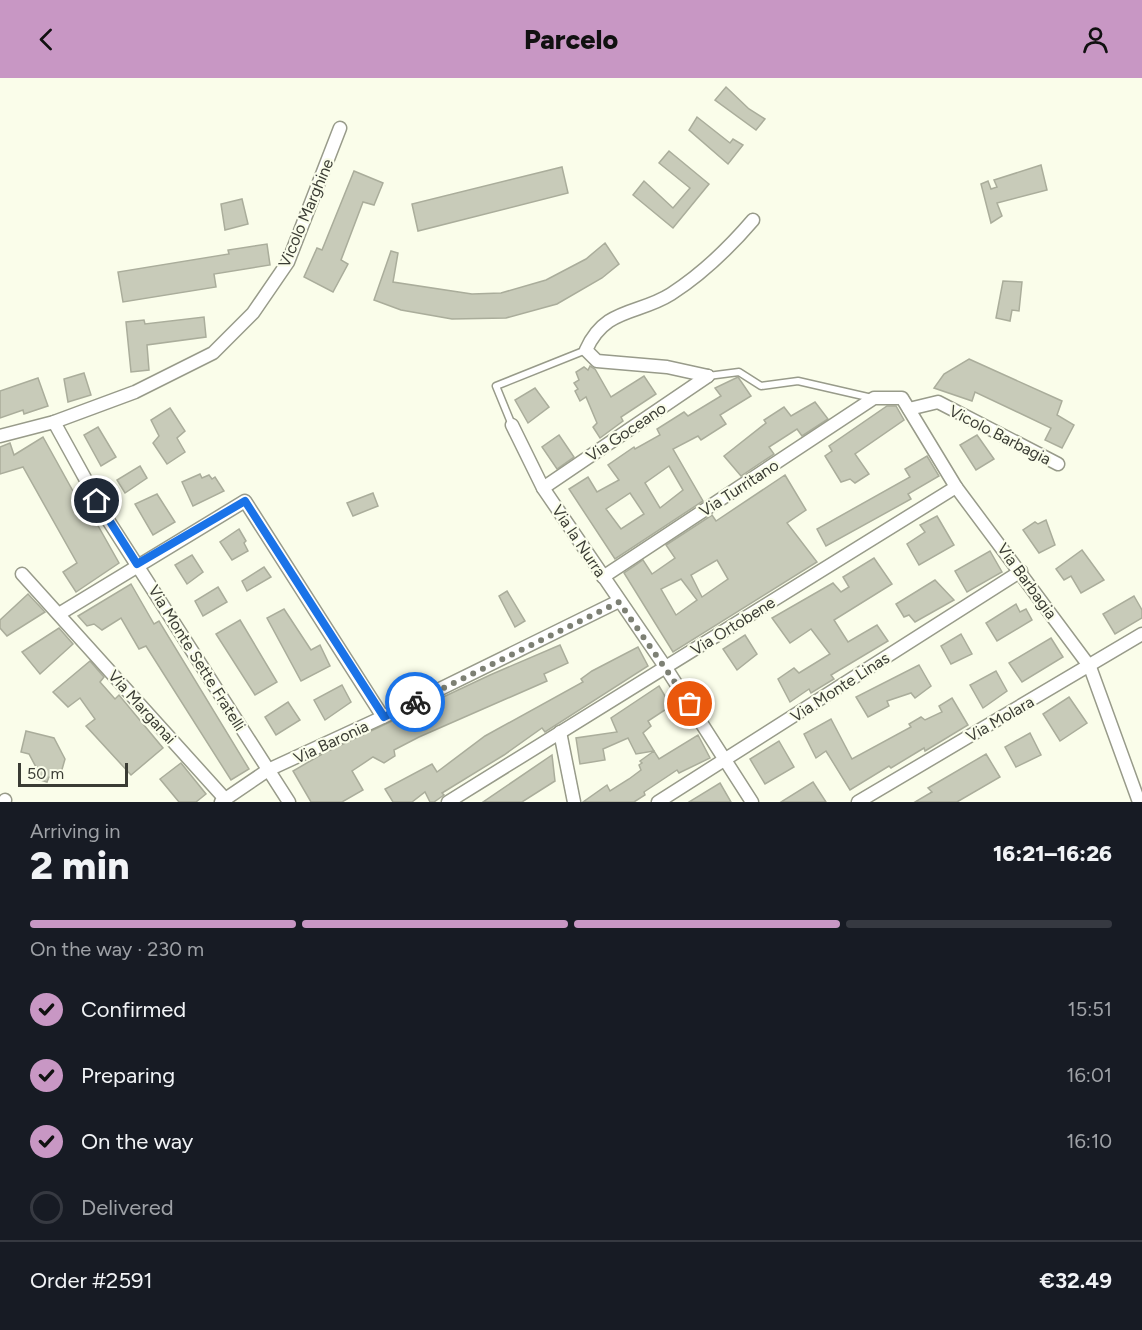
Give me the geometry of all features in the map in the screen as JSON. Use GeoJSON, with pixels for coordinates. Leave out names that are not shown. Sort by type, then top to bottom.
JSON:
{"type":"FeatureCollection","features":[{"type":"Feature","properties":{"kind":"street","name":"Vicolo Marghine"},"geometry":{"type":"LineString","coordinates":[[0,436],[54,422],[135,392],[213,353],[253,313],[288,262],[340,128]]}},
{"type":"Feature","properties":{"kind":"street"},"geometry":{"type":"LineString","coordinates":[[708,376],[667,367],[597,361],[586,350],[595,331],[626,312],[669,295],[726,250],[753,220]]}},
{"type":"Feature","properties":{"kind":"street","name":"Via Goceano"},"geometry":{"type":"LineString","coordinates":[[543,488],[708,376]]}},
{"type":"Feature","properties":{"kind":"street"},"geometry":{"type":"LineString","coordinates":[[874,398],[902,398],[909,409]]}},
{"type":"Feature","properties":{"kind":"street","name":"Via Turritano"},"geometry":{"type":"LineString","coordinates":[[603,577],[874,398]]}},
{"type":"Feature","properties":{"kind":"street","name":"Vicolo Barbagia"},"geometry":{"type":"LineString","coordinates":[[909,409],[938,402],[1058,464]]}},
{"type":"Feature","properties":{"kind":"street","name":"Via Barbagia"},"geometry":{"type":"LineString","coordinates":[[909,409],[956,487],[1021,571],[1090,667],[1139,802]]}},
{"type":"Feature","properties":{"kind":"street","name":"Via Monte Sette Fratelli"},"geometry":{"type":"LineString","coordinates":[[54,422],[108,520],[289,802]]}},
{"type":"Feature","properties":{"kind":"street","name":"Via la Nurra"},"geometry":{"type":"LineString","coordinates":[[512,425],[543,488],[727,759],[752,802]]}},
{"type":"Feature","properties":{"kind":"street","name":"Via Ortobene"},"geometry":{"type":"LineString","coordinates":[[448,802],[956,487]]}},
{"type":"Feature","properties":{"kind":"street"},"geometry":{"type":"LineString","coordinates":[[59,614],[137,564],[245,501],[384,717]]}},
{"type":"Feature","properties":{"kind":"street","name":"Via Monte Linas"},"geometry":{"type":"LineString","coordinates":[[658,802],[1021,571]]}},
{"type":"Feature","properties":{"kind":"street","name":"Via Marganai"},"geometry":{"type":"LineString","coordinates":[[22,574],[224,801]]}},
{"type":"Feature","properties":{"kind":"street","name":"Via Baronia"},"geometry":{"type":"LineString","coordinates":[[224,801],[268,770],[384,717],[619,602]]}},
{"type":"Feature","properties":{"kind":"street","name":"Via Molara"},"geometry":{"type":"LineString","coordinates":[[858,802],[1090,667],[1142,634]]}},
{"type":"Feature","properties":{"kind":"street"},"geometry":{"type":"LineString","coordinates":[[560,732],[574,802]]}},
{"type":"Feature","properties":{"kind":"lane"},"geometry":{"type":"LineString","coordinates":[[512,425],[496,386],[586,350]]}},
{"type":"Feature","properties":{"kind":"lane"},"geometry":{"type":"LineString","coordinates":[[708,376],[739,372],[761,386],[798,381],[874,398]]}},
{"type":"Feature","properties":{"kind":"building"},"geometry":{"type":"Polygon","coordinates":[[[726,87],[749,109],[765,119],[756,130],[715,100],[726,87]]]}},
{"type":"Feature","properties":{"kind":"building"},"geometry":{"type":"Polygon","coordinates":[[[697,117],[730,143],[733,139],[743,145],[728,164],[689,130],[697,117]]]}},
{"type":"Feature","properties":{"kind":"building"},"geometry":{"type":"Polygon","coordinates":[[[669,151],[709,184],[673,228],[633,195],[644,181],[673,208],[690,188],[659,163],[669,151]]]}},
{"type":"Feature","properties":{"kind":"building"},"geometry":{"type":"Polygon","coordinates":[[[1041,165],[1047,190],[997,203],[1002,216],[991,223],[981,184],[988,181],[991,189],[997,187],[994,180],[1041,165]]]}},
{"type":"Feature","properties":{"kind":"building"},"geometry":{"type":"Polygon","coordinates":[[[562,167],[568,193],[418,231],[412,204],[562,167]]]}},
{"type":"Feature","properties":{"kind":"building"},"geometry":{"type":"Polygon","coordinates":[[[354,171],[383,183],[374,205],[363,202],[341,260],[348,264],[333,292],[304,277],[317,248],[322,250],[354,171]]]}},
{"type":"Feature","properties":{"kind":"building"},"geometry":{"type":"Polygon","coordinates":[[[242,199],[248,224],[225,230],[221,204],[242,199]]]}},
{"type":"Feature","properties":{"kind":"building"},"geometry":{"type":"Polygon","coordinates":[[[605,243],[619,264],[602,278],[557,304],[506,318],[452,319],[401,310],[374,300],[391,251],[398,253],[393,282],[472,294],[501,293],[546,280],[586,259],[605,243]]]}},
{"type":"Feature","properties":{"kind":"building"},"geometry":{"type":"Polygon","coordinates":[[[267,244],[270,265],[214,274],[216,287],[123,302],[118,272],[229,254],[228,250],[267,244]]]}},
{"type":"Feature","properties":{"kind":"building"},"geometry":{"type":"Polygon","coordinates":[[[1003,281],[1022,282],[1019,311],[1012,310],[1010,321],[996,318],[1003,281]]]}},
{"type":"Feature","properties":{"kind":"building"},"geometry":{"type":"Polygon","coordinates":[[[204,317],[206,337],[147,345],[149,370],[131,372],[126,322],[144,320],[145,324],[204,317]]]}},
{"type":"Feature","properties":{"kind":"building"},"geometry":{"type":"Polygon","coordinates":[[[969,359],[1062,401],[1057,415],[1074,425],[1062,448],[1045,440],[1051,428],[975,392],[972,401],[934,388],[944,374],[969,359]]]}},
{"type":"Feature","properties":{"kind":"building"},"geometry":{"type":"Polygon","coordinates":[[[590,366],[595,369],[611,397],[644,376],[656,394],[621,417],[623,421],[600,438],[593,427],[597,423],[586,397],[580,401],[575,391],[578,389],[574,383],[579,380],[576,372],[584,367],[588,370],[590,366]]]}},
{"type":"Feature","properties":{"kind":"building"},"geometry":{"type":"Polygon","coordinates":[[[84,373],[91,395],[68,402],[64,379],[84,373]]]}},
{"type":"Feature","properties":{"kind":"building"},"geometry":{"type":"Polygon","coordinates":[[[738,377],[751,396],[720,415],[726,424],[701,440],[698,436],[673,449],[703,501],[615,559],[569,489],[588,477],[597,492],[619,480],[608,465],[634,447],[635,449],[660,435],[657,429],[684,412],[688,416],[721,396],[715,388],[738,377]],[[669,466],[645,483],[660,508],[683,490],[669,466]],[[630,493],[606,509],[621,529],[644,514],[630,493]]]}},
{"type":"Feature","properties":{"kind":"building"},"geometry":{"type":"Polygon","coordinates":[[[38,378],[48,406],[24,414],[23,410],[0,418],[0,391],[38,378]]]}},
{"type":"Feature","properties":{"kind":"building"},"geometry":{"type":"Polygon","coordinates":[[[535,388],[549,407],[528,423],[515,400],[535,388]]]}},
{"type":"Feature","properties":{"kind":"building"},"geometry":{"type":"Polygon","coordinates":[[[815,402],[828,419],[802,436],[797,429],[769,447],[774,454],[741,476],[724,456],[766,423],[764,420],[784,407],[791,416],[815,402]]]}},
{"type":"Feature","properties":{"kind":"building"},"geometry":{"type":"Polygon","coordinates":[[[887,406],[896,406],[904,420],[855,454],[869,474],[855,483],[850,479],[841,482],[825,456],[832,451],[829,446],[887,406]]]}},
{"type":"Feature","properties":{"kind":"building"},"geometry":{"type":"Polygon","coordinates":[[[170,408],[185,431],[177,438],[185,452],[167,464],[153,443],[159,436],[151,420],[170,408]]]}},
{"type":"Feature","properties":{"kind":"building"},"geometry":{"type":"Polygon","coordinates":[[[98,427],[116,457],[101,466],[84,435],[98,427]]]}},
{"type":"Feature","properties":{"kind":"building"},"geometry":{"type":"Polygon","coordinates":[[[559,435],[574,457],[557,469],[542,447],[559,435]]]}},
{"type":"Feature","properties":{"kind":"building"},"geometry":{"type":"Polygon","coordinates":[[[977,435],[994,459],[976,470],[960,445],[977,435]]]}},
{"type":"Feature","properties":{"kind":"building"},"geometry":{"type":"Polygon","coordinates":[[[43,437],[84,511],[88,508],[119,563],[76,592],[63,572],[77,563],[23,467],[0,474],[0,447],[10,443],[14,455],[43,437]]]}},
{"type":"Feature","properties":{"kind":"building"},"geometry":{"type":"Polygon","coordinates":[[[927,456],[939,476],[908,494],[911,499],[826,546],[817,529],[910,477],[905,469],[927,456]]]}},
{"type":"Feature","properties":{"kind":"building"},"geometry":{"type":"Polygon","coordinates":[[[140,466],[147,478],[125,493],[117,480],[140,466]]]}},
{"type":"Feature","properties":{"kind":"building"},"geometry":{"type":"Polygon","coordinates":[[[200,474],[202,478],[209,475],[212,479],[215,477],[224,491],[193,506],[182,482],[200,474]]]}},
{"type":"Feature","properties":{"kind":"building"},"geometry":{"type":"Polygon","coordinates":[[[785,475],[806,510],[787,523],[817,562],[673,652],[624,573],[643,560],[652,574],[675,558],[666,545],[712,515],[716,521],[785,475]],[[717,560],[691,575],[702,597],[728,579],[717,560]],[[681,579],[661,589],[676,615],[697,600],[681,579]]]}},
{"type":"Feature","properties":{"kind":"building"},"geometry":{"type":"Polygon","coordinates":[[[373,493],[378,506],[353,516],[347,503],[373,493]]]}},
{"type":"Feature","properties":{"kind":"building"},"geometry":{"type":"Polygon","coordinates":[[[157,494],[175,522],[153,535],[135,504],[157,494]]]}},
{"type":"Feature","properties":{"kind":"building"},"geometry":{"type":"Polygon","coordinates":[[[937,516],[954,545],[919,565],[907,544],[925,532],[920,525],[937,516]]]}},
{"type":"Feature","properties":{"kind":"building"},"geometry":{"type":"Polygon","coordinates":[[[1046,520],[1055,545],[1039,553],[1023,530],[1035,522],[1038,524],[1046,520]]]}},
{"type":"Feature","properties":{"kind":"building"},"geometry":{"type":"Polygon","coordinates":[[[239,529],[246,541],[244,543],[248,551],[232,560],[220,542],[239,529]]]}},
{"type":"Feature","properties":{"kind":"building"},"geometry":{"type":"Polygon","coordinates":[[[1082,550],[1104,580],[1081,593],[1071,576],[1064,580],[1056,569],[1082,550]]]}},
{"type":"Feature","properties":{"kind":"building"},"geometry":{"type":"Polygon","coordinates":[[[990,551],[1002,572],[967,592],[955,571],[990,551]]]}},
{"type":"Feature","properties":{"kind":"building"},"geometry":{"type":"Polygon","coordinates":[[[192,555],[203,572],[187,584],[175,565],[192,555]]]}},
{"type":"Feature","properties":{"kind":"building"},"geometry":{"type":"Polygon","coordinates":[[[874,558],[892,584],[834,620],[848,642],[877,625],[888,641],[831,675],[834,679],[811,693],[809,689],[790,702],[778,679],[794,668],[799,673],[830,654],[811,629],[790,643],[772,618],[833,583],[841,592],[849,587],[843,577],[874,558]]]}},
{"type":"Feature","properties":{"kind":"building"},"geometry":{"type":"Polygon","coordinates":[[[264,567],[271,577],[247,591],[242,581],[264,567]]]}},
{"type":"Feature","properties":{"kind":"building"},"geometry":{"type":"Polygon","coordinates":[[[935,580],[954,600],[915,622],[909,615],[904,617],[896,604],[935,580]]]}},
{"type":"Feature","properties":{"kind":"building"},"geometry":{"type":"Polygon","coordinates":[[[131,584],[154,624],[159,621],[249,769],[231,780],[146,646],[139,649],[121,618],[102,630],[94,624],[87,626],[78,616],[131,584]]]}},
{"type":"Feature","properties":{"kind":"building"},"geometry":{"type":"Polygon","coordinates":[[[218,587],[227,602],[203,616],[195,601],[218,587]]]}},
{"type":"Feature","properties":{"kind":"building"},"geometry":{"type":"Polygon","coordinates":[[[507,591],[525,621],[515,627],[499,596],[507,591]]]}},
{"type":"Feature","properties":{"kind":"building"},"geometry":{"type":"Polygon","coordinates":[[[28,594],[45,612],[7,636],[0,628],[0,620],[28,594]]]}},
{"type":"Feature","properties":{"kind":"building"},"geometry":{"type":"Polygon","coordinates":[[[1134,596],[1142,610],[1142,618],[1115,634],[1103,614],[1134,596]]]}},
{"type":"Feature","properties":{"kind":"building"},"geometry":{"type":"Polygon","coordinates":[[[1016,604],[1020,612],[1026,609],[1032,620],[997,641],[986,623],[1016,604]]]}},
{"type":"Feature","properties":{"kind":"building"},"geometry":{"type":"Polygon","coordinates":[[[284,609],[311,650],[320,645],[330,666],[301,681],[267,618],[284,609]]]}},
{"type":"Feature","properties":{"kind":"building"},"geometry":{"type":"Polygon","coordinates":[[[240,620],[277,682],[255,695],[216,634],[240,620]]]}},
{"type":"Feature","properties":{"kind":"building"},"geometry":{"type":"Polygon","coordinates":[[[59,628],[73,644],[40,674],[22,652],[59,628]]]}},
{"type":"Feature","properties":{"kind":"building"},"geometry":{"type":"Polygon","coordinates":[[[961,634],[972,654],[951,664],[941,646],[961,634]]]}},
{"type":"Feature","properties":{"kind":"building"},"geometry":{"type":"Polygon","coordinates":[[[745,635],[757,654],[737,670],[723,649],[745,635]]]}},
{"type":"Feature","properties":{"kind":"building"},"geometry":{"type":"Polygon","coordinates":[[[1051,638],[1063,657],[1022,682],[1009,663],[1051,638]]]}},
{"type":"Feature","properties":{"kind":"building"},"geometry":{"type":"Polygon","coordinates":[[[560,645],[568,663],[544,674],[547,681],[419,737],[394,750],[395,756],[384,763],[373,757],[352,771],[363,790],[342,802],[311,802],[293,771],[324,753],[490,675],[560,645]]]}},
{"type":"Feature","properties":{"kind":"building"},"geometry":{"type":"Polygon","coordinates":[[[638,647],[648,666],[545,732],[542,728],[504,755],[442,793],[444,795],[434,802],[430,802],[425,792],[412,802],[393,802],[385,789],[432,764],[437,772],[485,736],[583,682],[581,679],[592,671],[638,647]]]}},
{"type":"Feature","properties":{"kind":"building"},"geometry":{"type":"Polygon","coordinates":[[[90,661],[104,677],[100,682],[115,699],[119,695],[163,748],[131,775],[86,726],[95,719],[80,698],[68,707],[53,692],[90,661]]]}},
{"type":"Feature","properties":{"kind":"building"},"geometry":{"type":"Polygon","coordinates":[[[919,665],[931,686],[915,698],[911,693],[887,701],[889,706],[868,717],[856,697],[919,665]]]}},
{"type":"Feature","properties":{"kind":"building"},"geometry":{"type":"Polygon","coordinates":[[[996,671],[1007,691],[983,708],[970,685],[996,671]]]}},
{"type":"Feature","properties":{"kind":"building"},"geometry":{"type":"Polygon","coordinates":[[[342,685],[351,702],[325,720],[314,700],[342,685]]]}},
{"type":"Feature","properties":{"kind":"building"},"geometry":{"type":"Polygon","coordinates":[[[659,686],[671,706],[648,721],[651,726],[643,733],[654,751],[636,754],[628,738],[603,749],[605,760],[580,764],[576,738],[617,732],[611,718],[659,686]]]}},
{"type":"Feature","properties":{"kind":"building"},"geometry":{"type":"Polygon","coordinates":[[[1069,697],[1087,723],[1060,741],[1043,714],[1069,697]]]}},
{"type":"Feature","properties":{"kind":"building"},"geometry":{"type":"Polygon","coordinates":[[[952,698],[968,725],[925,751],[924,748],[891,768],[889,766],[850,790],[826,751],[816,758],[804,734],[831,719],[852,759],[911,727],[909,724],[921,717],[925,720],[942,712],[939,706],[952,698]]]}},
{"type":"Feature","properties":{"kind":"building"},"geometry":{"type":"Polygon","coordinates":[[[288,702],[300,720],[276,735],[265,717],[288,702]]]}},
{"type":"Feature","properties":{"kind":"building"},"geometry":{"type":"Polygon","coordinates":[[[26,731],[54,738],[65,759],[61,773],[57,773],[55,778],[49,777],[47,782],[34,778],[37,769],[29,754],[21,752],[26,731]]]}},
{"type":"Feature","properties":{"kind":"building"},"geometry":{"type":"Polygon","coordinates":[[[1030,733],[1041,755],[1016,767],[1005,747],[1030,733]]]}},
{"type":"Feature","properties":{"kind":"building"},"geometry":{"type":"Polygon","coordinates":[[[698,735],[710,758],[679,773],[677,770],[644,792],[645,795],[634,802],[583,802],[607,785],[610,791],[629,779],[641,770],[640,761],[654,751],[659,759],[698,735]]]}},
{"type":"Feature","properties":{"kind":"building"},"geometry":{"type":"Polygon","coordinates":[[[779,741],[794,767],[765,784],[750,759],[779,741]]]}},
{"type":"Feature","properties":{"kind":"building"},"geometry":{"type":"Polygon","coordinates":[[[986,754],[1000,777],[957,802],[915,802],[932,792],[928,788],[986,754]]]}},
{"type":"Feature","properties":{"kind":"building"},"geometry":{"type":"Polygon","coordinates":[[[552,755],[555,781],[522,802],[483,802],[552,755]]]}},
{"type":"Feature","properties":{"kind":"building"},"geometry":{"type":"Polygon","coordinates":[[[181,763],[206,794],[196,802],[179,802],[160,779],[181,763]]]}},
{"type":"Feature","properties":{"kind":"building"},"geometry":{"type":"Polygon","coordinates":[[[813,782],[826,802],[781,802],[813,782]]]}},
{"type":"Feature","properties":{"kind":"building"},"geometry":{"type":"Polygon","coordinates":[[[720,783],[731,802],[689,802],[720,783]]]}},
{"type":"Feature","properties":{"kind":"way so far"},"geometry":{"type":"LineString","coordinates":[[415,702],[619,602],[690,704]]}},
{"type":"Feature","properties":{"kind":"route"},"geometry":{"type":"LineString","coordinates":[[97,501],[137,564],[245,501],[384,717],[415,702]]}}]}
